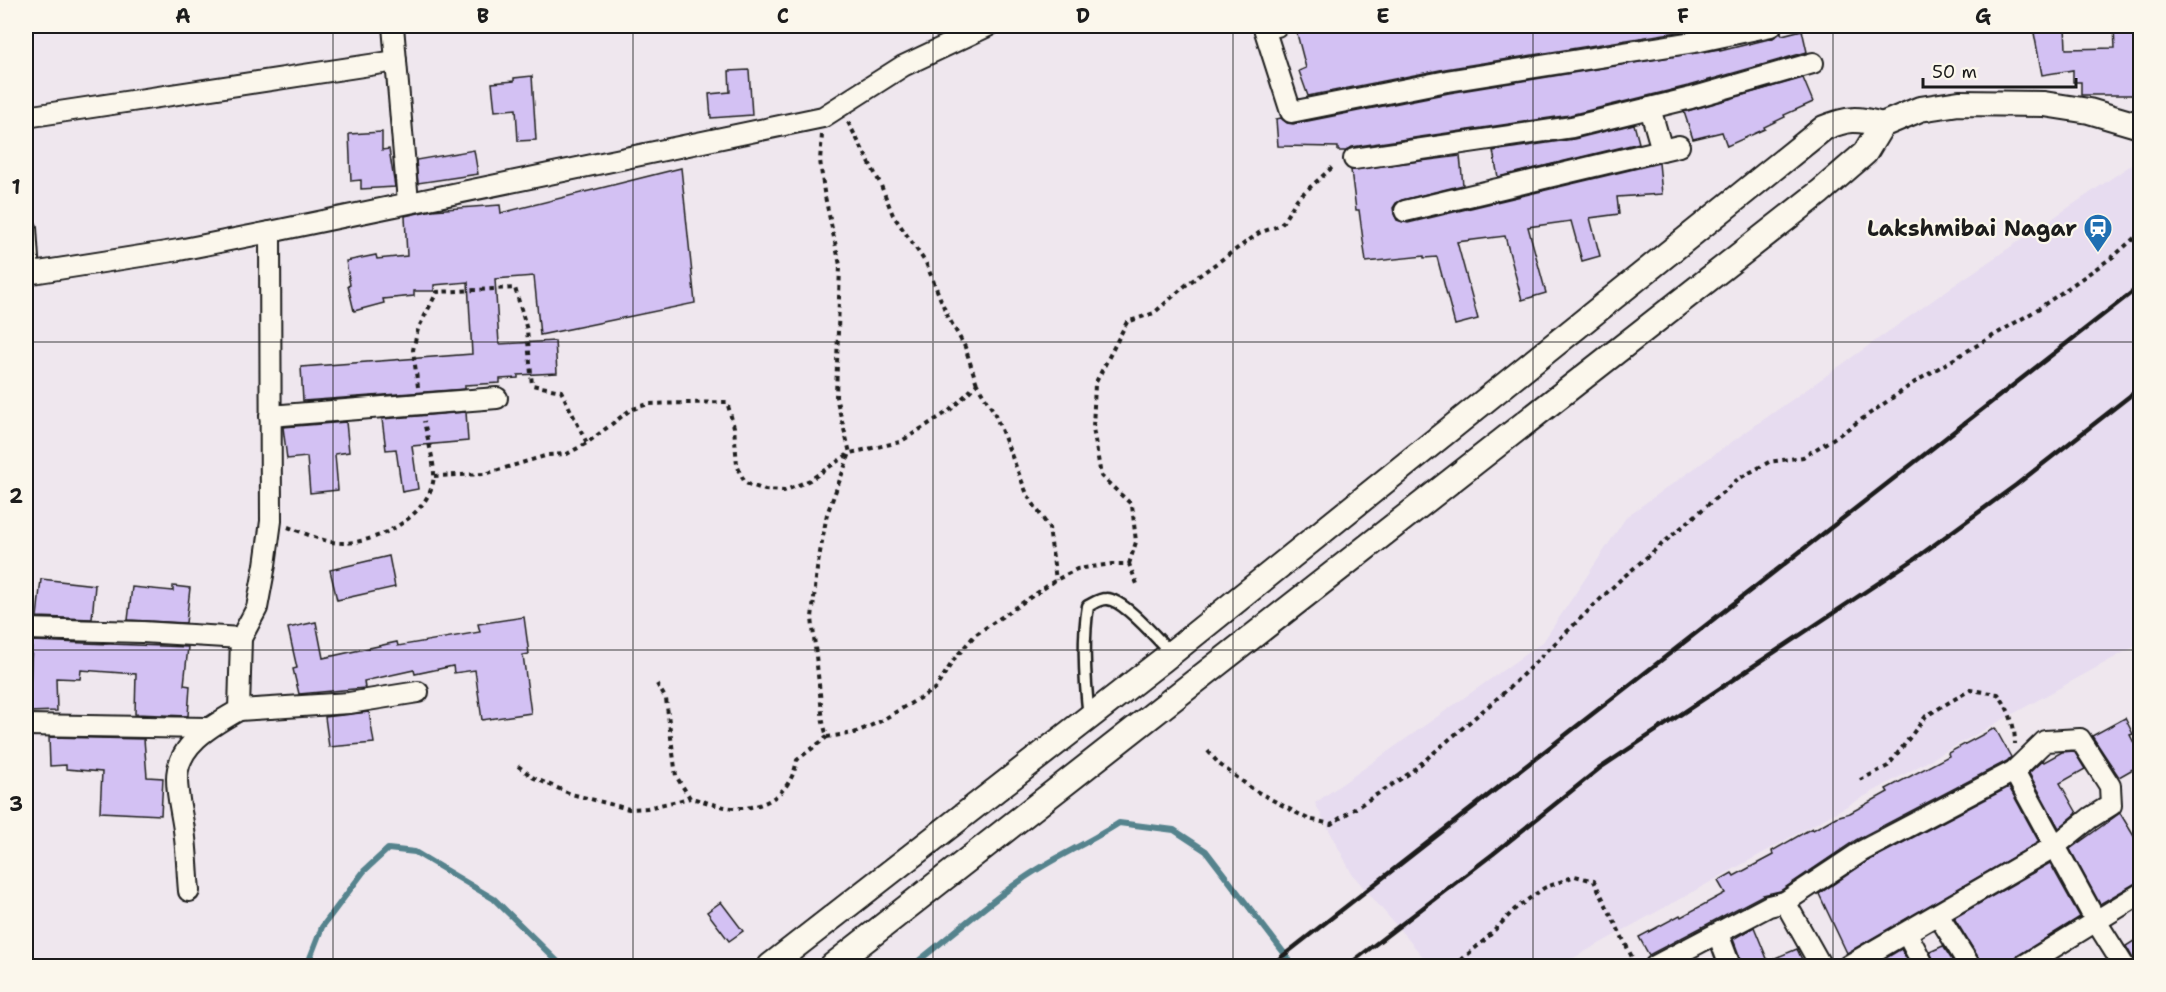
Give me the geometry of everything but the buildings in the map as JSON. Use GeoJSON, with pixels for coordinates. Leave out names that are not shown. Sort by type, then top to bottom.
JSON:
{"type":"FeatureCollection","features":[{"type":"Feature","properties":{"kind":"street"},"geometry":{"type":"LineString","coordinates":[[393,26],[408,202]]}},
{"type":"Feature","properties":{"kind":"street"},"geometry":{"type":"LineString","coordinates":[[26,228],[27,274],[178,250],[270,232],[832,112],[858,93],[903,66],[987,26]]}},
{"type":"Feature","properties":{"kind":"street"},"geometry":{"type":"LineString","coordinates":[[1277,26],[1264,28],[1291,112],[1447,81],[1700,41],[1771,26]]}},
{"type":"Feature","properties":{"kind":"street"},"geometry":{"type":"LineString","coordinates":[[26,117],[396,61]]}},
{"type":"Feature","properties":{"kind":"street"},"geometry":{"type":"LineString","coordinates":[[1354,159],[1572,128],[1813,63]]}},
{"type":"Feature","properties":{"kind":"street"},"geometry":{"type":"LineString","coordinates":[[832,966],[1820,192],[1865,153],[1882,125],[1920,109],[1959,103],[2067,106],[2140,126]]}},
{"type":"Feature","properties":{"kind":"street"},"geometry":{"type":"LineString","coordinates":[[1405,211],[1670,148],[1650,108]]}},
{"type":"Feature","properties":{"kind":"street"},"geometry":{"type":"LineString","coordinates":[[770,966],[1172,653],[1824,128],[1843,120],[1860,119],[1882,125]]}},
{"type":"Feature","properties":{"kind":"street"},"geometry":{"type":"LineString","coordinates":[[239,710],[241,638],[257,608],[271,521],[270,232]]}},
{"type":"Feature","properties":{"kind":"street"},"geometry":{"type":"LineString","coordinates":[[270,416],[497,398]]}},
{"type":"Feature","properties":{"kind":"street"},"geometry":{"type":"LineString","coordinates":[[26,629],[142,632],[241,638]]}},
{"type":"Feature","properties":{"kind":"street"},"geometry":{"type":"LineString","coordinates":[[189,891],[185,834],[177,774],[183,755],[207,728],[239,710],[349,703],[418,692]]}},
{"type":"Feature","properties":{"kind":"street"},"geometry":{"type":"LineString","coordinates":[[26,725],[207,728]]}},
{"type":"Feature","properties":{"kind":"street"},"geometry":{"type":"LineString","coordinates":[[1655,966],[1769,906],[1785,902],[1862,851],[2014,771],[2045,741],[2080,739],[2110,786],[2111,805],[2090,818],[2055,846],[1990,882],[1907,934],[1848,966]]}},
{"type":"Feature","properties":{"kind":"street"},"geometry":{"type":"LineString","coordinates":[[2014,771],[2097,922],[2124,966]]}},
{"type":"Feature","properties":{"kind":"street"},"geometry":{"type":"LineString","coordinates":[[2023,966],[2140,894]]}},
{"type":"Feature","properties":{"kind":"street"},"geometry":{"type":"LineString","coordinates":[[1785,902],[1821,966]]}},
{"type":"Feature","properties":{"kind":"street"},"geometry":{"type":"LineString","coordinates":[[1938,915],[1970,966]]}},
{"type":"Feature","properties":{"kind":"street"},"geometry":{"type":"LineString","coordinates":[[1718,934],[1730,966]]}},
{"type":"Feature","properties":{"kind":"street"},"geometry":{"type":"LineString","coordinates":[[1907,934],[1921,965]]}},
{"type":"Feature","properties":{"kind":"lane"},"geometry":{"type":"LineString","coordinates":[[1089,718],[1086,689],[1088,606],[1108,598],[1123,606],[1172,653]]}},
{"type":"Feature","properties":{"kind":"path"},"geometry":{"type":"LineString","coordinates":[[832,112],[880,183],[893,215],[926,263],[947,315],[965,347],[977,384],[994,412],[1027,494],[1049,528],[1056,580]]}},
{"type":"Feature","properties":{"kind":"path"},"geometry":{"type":"LineString","coordinates":[[827,737],[823,722],[812,618],[817,569],[827,514],[850,453],[836,397],[840,265],[822,182],[820,160],[832,112]]}},
{"type":"Feature","properties":{"kind":"path"},"geometry":{"type":"LineString","coordinates":[[1137,584],[1130,564],[1136,542],[1132,505],[1101,476],[1093,428],[1095,384],[1127,322],[1154,313],[1186,285],[1260,233],[1281,225],[1297,199],[1315,182],[1340,161],[1354,159]]}},
{"type":"Feature","properties":{"kind":"path"},"geometry":{"type":"LineString","coordinates":[[1208,751],[1219,764],[1254,790],[1308,819],[1331,824],[1419,766],[1507,690],[1620,580],[1738,478],[1769,462],[1803,457],[1915,382],[2035,310],[2114,256],[2140,233]]}},
{"type":"Feature","properties":{"kind":"path"},"geometry":{"type":"LineString","coordinates":[[434,476],[485,474],[548,454],[567,454],[587,443],[630,410],[648,404],[727,402],[734,427],[737,465],[745,483],[765,490],[784,491],[810,480],[850,453],[900,441],[949,411],[977,384]]}},
{"type":"Feature","properties":{"kind":"path"},"geometry":{"type":"LineString","coordinates":[[518,766],[534,778],[571,794],[629,809],[647,808],[690,798],[737,808],[763,804],[780,794],[794,775],[797,760],[827,737],[854,733],[879,722],[935,689],[955,658],[975,635],[1056,580],[1077,569],[1130,564]]}},
{"type":"Feature","properties":{"kind":"path"},"geometry":{"type":"LineString","coordinates":[[657,684],[666,699],[676,776],[690,798]]}},
{"type":"Feature","properties":{"kind":"path"},"geometry":{"type":"LineString","coordinates":[[1860,780],[1888,766],[1926,716],[1970,690],[1998,694],[2005,703],[2015,735],[2014,771]]}},
{"type":"Feature","properties":{"kind":"path"},"geometry":{"type":"LineString","coordinates":[[1454,966],[1487,938],[1515,909],[1544,888],[1575,876],[1594,881],[1637,966]]}},
{"type":"Feature","properties":{"kind":"shaded area"},"geometry":{"type":"Polygon","coordinates":[[[2140,159],[2140,649],[2137,645],[1559,966],[1431,966],[1352,874],[1315,803],[1543,642],[1627,516],[1953,286],[2140,159]]]}},
{"type":"Feature","properties":{"kind":"waterway"},"geometry":{"type":"LineString","coordinates":[[912,966],[1020,881],[1119,823],[1174,830],[1206,851],[1294,966]]}},
{"type":"Feature","properties":{"kind":"waterway"},"geometry":{"type":"LineString","coordinates":[[313,966],[310,958],[322,927],[364,871],[388,849],[415,852],[494,899],[562,966]]}},
{"type":"Feature","properties":{"kind":"railway"},"geometry":{"type":"LineString","coordinates":[[1270,966],[2140,286]]}},
{"type":"Feature","properties":{"kind":"railway"},"geometry":{"type":"LineString","coordinates":[[1347,966],[1600,768],[1916,558],[2016,485],[2140,388]]}},
{"type":"Feature","properties":{"kind":"place","name":"Lakshmibai Nagar"},"geometry":{"type":"Point","coordinates":[2098,254]}}]}
